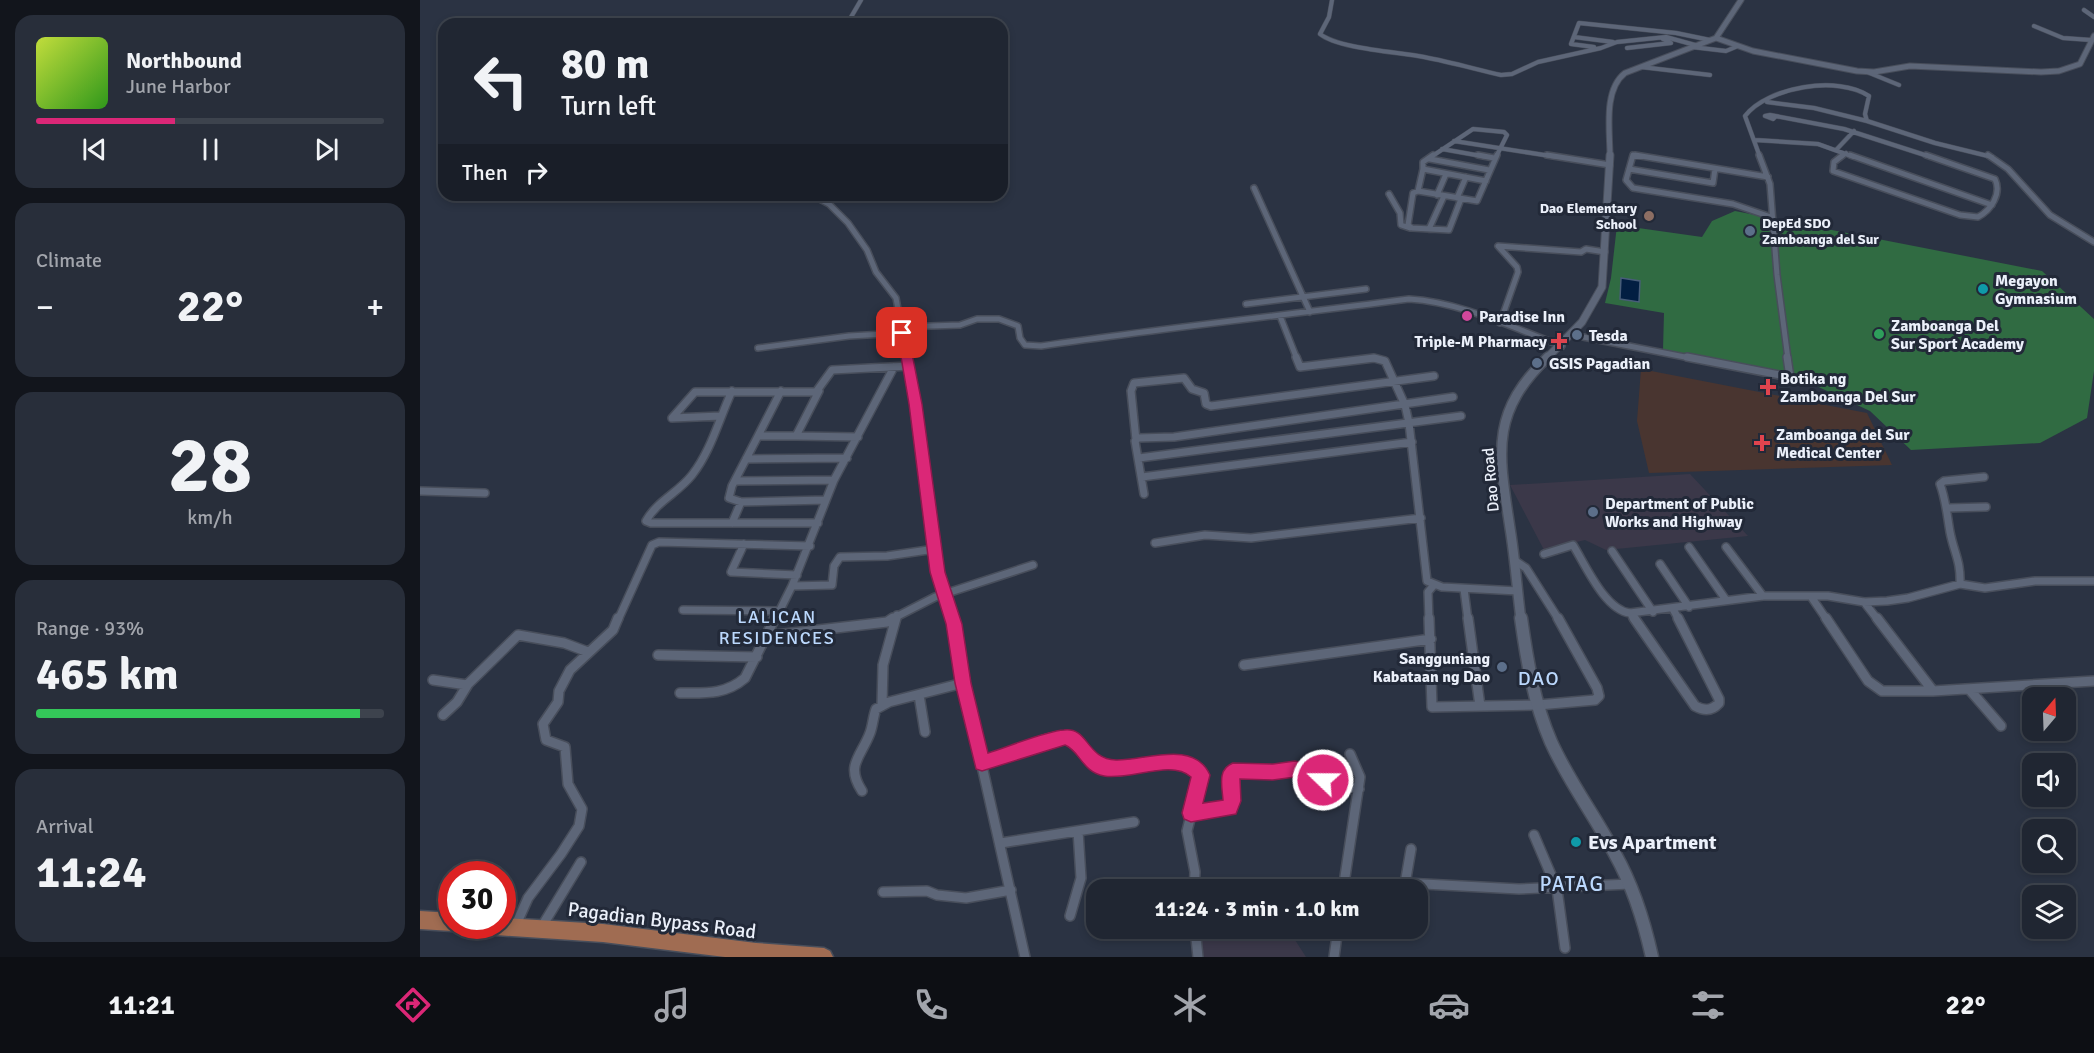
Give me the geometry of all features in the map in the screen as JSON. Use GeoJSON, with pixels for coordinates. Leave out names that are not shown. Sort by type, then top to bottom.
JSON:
{"type":"FeatureCollection","features":[{"type":"Feature","properties":{"kind":"highway"},"geometry":{"type":"LineString","coordinates":[[420,920],[438,921]]}},
{"type":"Feature","properties":{"kind":"highway","name":"Pagadian Bypass Road"},"geometry":{"type":"LineString","coordinates":[[516,927],[603,933],[755,955],[824,957]]}},
{"type":"Feature","properties":{"kind":"street"},"geometry":{"type":"LineString","coordinates":[[850,18],[861,0]]}},
{"type":"Feature","properties":{"kind":"street"},"geometry":{"type":"LineString","coordinates":[[1332,0],[1329,17],[1320,34],[1324,38],[1346,44],[1425,57],[1490,73],[1512,74],[1538,62],[1601,48],[1615,42]]}},
{"type":"Feature","properties":{"kind":"street"},"geometry":{"type":"LineString","coordinates":[[1713,39],[1741,0]]}},
{"type":"Feature","properties":{"kind":"street"},"geometry":{"type":"LineString","coordinates":[[2084,10],[2094,17]]}},
{"type":"Feature","properties":{"kind":"street"},"geometry":{"type":"LineString","coordinates":[[1601,48],[1572,45],[1579,23],[1713,39],[1867,72],[1899,85]]}},
{"type":"Feature","properties":{"kind":"street"},"geometry":{"type":"LineString","coordinates":[[1590,39],[1595,24]]}},
{"type":"Feature","properties":{"kind":"street"},"geometry":{"type":"LineString","coordinates":[[1607,41],[1613,26]]}},
{"type":"Feature","properties":{"kind":"street"},"geometry":{"type":"LineString","coordinates":[[1867,72],[1910,66],[2035,72],[2059,71],[2082,63],[2092,38],[2063,38],[2034,26]]}},
{"type":"Feature","properties":{"kind":"street"},"geometry":{"type":"LineString","coordinates":[[1625,41],[1629,28]]}},
{"type":"Feature","properties":{"kind":"street"},"geometry":{"type":"LineString","coordinates":[[1645,30],[1646,39]]}},
{"type":"Feature","properties":{"kind":"street"},"geometry":{"type":"LineString","coordinates":[[1574,37],[1615,42],[1670,37],[1694,46],[1726,51],[1738,46]]}},
{"type":"Feature","properties":{"kind":"street"},"geometry":{"type":"LineString","coordinates":[[1627,48],[1671,43],[1657,37]]}},
{"type":"Feature","properties":{"kind":"street","name":"Dao Road"},"geometry":{"type":"LineString","coordinates":[[1652,957],[1645,925],[1630,884],[1552,745],[1538,705],[1518,591],[1502,463],[1502,435],[1515,396],[1540,365],[1573,335],[1588,317],[1602,287],[1610,165],[1611,98],[1614,85],[1619,77],[1713,39]]}},
{"type":"Feature","properties":{"kind":"street"},"geometry":{"type":"LineString","coordinates":[[1641,67],[1710,75]]}},
{"type":"Feature","properties":{"kind":"street"},"geometry":{"type":"LineString","coordinates":[[1573,335],[1790,377],[1777,275],[1771,194],[1768,177],[1745,116],[1751,108],[1808,84],[1836,85],[1868,95],[1869,102],[1865,114],[1867,121]]}},
{"type":"Feature","properties":{"kind":"street"},"geometry":{"type":"LineString","coordinates":[[1765,102],[1814,108],[1867,121],[1935,143],[1991,156],[2008,169],[2050,215],[2094,242]]}},
{"type":"Feature","properties":{"kind":"street"},"geometry":{"type":"LineString","coordinates":[[1775,117],[1821,123],[1854,131],[1990,176],[1998,184],[1992,205],[1978,216],[1960,215],[1833,171],[1834,162],[1846,153]]}},
{"type":"Feature","properties":{"kind":"street"},"geometry":{"type":"LineString","coordinates":[[1410,228],[1408,225],[1413,193],[1418,191],[1459,199],[1478,200],[1494,158],[1507,135],[1473,129],[1423,162],[1418,191]]}},
{"type":"Feature","properties":{"kind":"street"},"geometry":{"type":"LineString","coordinates":[[1480,145],[1485,130]]}},
{"type":"Feature","properties":{"kind":"street"},"geometry":{"type":"LineString","coordinates":[[1837,149],[1854,131]]}},
{"type":"Feature","properties":{"kind":"street"},"geometry":{"type":"LineString","coordinates":[[1755,140],[1803,141],[1837,149],[1992,205]]}},
{"type":"Feature","properties":{"kind":"street"},"geometry":{"type":"LineString","coordinates":[[1454,141],[1610,165]]}},
{"type":"Feature","properties":{"kind":"street"},"geometry":{"type":"LineString","coordinates":[[1442,150],[1494,158]]}},
{"type":"Feature","properties":{"kind":"street"},"geometry":{"type":"LineString","coordinates":[[1768,177],[1636,155],[1630,157],[1627,183],[1633,188],[1733,204],[1771,217]]}},
{"type":"Feature","properties":{"kind":"street"},"geometry":{"type":"LineString","coordinates":[[1430,159],[1489,170]]}},
{"type":"Feature","properties":{"kind":"street"},"geometry":{"type":"LineString","coordinates":[[1423,169],[1486,181]]}},
{"type":"Feature","properties":{"kind":"street"},"geometry":{"type":"LineString","coordinates":[[1629,169],[1713,183],[1715,169]]}},
{"type":"Feature","properties":{"kind":"street"},"geometry":{"type":"LineString","coordinates":[[1437,195],[1446,174]]}},
{"type":"Feature","properties":{"kind":"street"},"geometry":{"type":"LineString","coordinates":[[1389,194],[1400,213],[1401,225],[1410,228],[1449,230],[1466,177]]}},
{"type":"Feature","properties":{"kind":"street"},"geometry":{"type":"LineString","coordinates":[[1254,188],[1266,219],[1310,312]]}},
{"type":"Feature","properties":{"kind":"street"},"geometry":{"type":"LineString","coordinates":[[1429,229],[1444,196]]}},
{"type":"Feature","properties":{"kind":"street"},"geometry":{"type":"LineString","coordinates":[[823,201],[829,204],[858,236],[873,267],[893,292],[909,366],[938,572],[954,624],[963,683],[1025,957]]}},
{"type":"Feature","properties":{"kind":"street"},"geometry":{"type":"LineString","coordinates":[[1500,323],[1518,272],[1498,246],[1581,252],[1586,249],[1605,252]]}},
{"type":"Feature","properties":{"kind":"street"},"geometry":{"type":"LineString","coordinates":[[1246,304],[1366,289]]}},
{"type":"Feature","properties":{"kind":"street"},"geometry":{"type":"LineString","coordinates":[[758,348],[960,325],[975,319],[999,319],[1018,326],[1022,341],[1032,347],[1165,328],[1417,299],[1446,305],[1562,346]]}},
{"type":"Feature","properties":{"kind":"street"},"geometry":{"type":"LineString","coordinates":[[1280,316],[1299,366],[1381,359],[1385,362],[1405,405],[1409,423],[1421,518],[1425,578],[1434,585],[1464,589],[1518,591]]}},
{"type":"Feature","properties":{"kind":"street"},"geometry":{"type":"LineString","coordinates":[[796,436],[831,370],[909,366]]}},
{"type":"Feature","properties":{"kind":"street"},"geometry":{"type":"LineString","coordinates":[[680,693],[725,692],[736,688],[746,678],[810,546],[834,480],[894,367]]}},
{"type":"Feature","properties":{"kind":"street"},"geometry":{"type":"LineString","coordinates":[[1144,495],[1131,391],[1134,383],[1185,378],[1192,389],[1204,393],[1206,404],[1211,406],[1434,375]]}},
{"type":"Feature","properties":{"kind":"street"},"geometry":{"type":"LineString","coordinates":[[732,391],[712,441],[692,474],[664,499],[646,521],[651,524],[818,523]]}},
{"type":"Feature","properties":{"kind":"street"},"geometry":{"type":"LineString","coordinates":[[781,391],[729,498],[741,502],[826,500]]}},
{"type":"Feature","properties":{"kind":"street"},"geometry":{"type":"LineString","coordinates":[[721,416],[672,418],[695,392],[819,391]]}},
{"type":"Feature","properties":{"kind":"street"},"geometry":{"type":"LineString","coordinates":[[1136,440],[1141,437],[1174,437],[1452,397]]}},
{"type":"Feature","properties":{"kind":"street"},"geometry":{"type":"LineString","coordinates":[[1139,458],[1461,416]]}},
{"type":"Feature","properties":{"kind":"street"},"geometry":{"type":"LineString","coordinates":[[758,435],[858,437]]}},
{"type":"Feature","properties":{"kind":"street"},"geometry":{"type":"LineString","coordinates":[[1142,477],[1412,442]]}},
{"type":"Feature","properties":{"kind":"street"},"geometry":{"type":"LineString","coordinates":[[746,459],[847,458]]}},
{"type":"Feature","properties":{"kind":"street"},"geometry":{"type":"LineString","coordinates":[[1960,584],[1961,566],[1950,531],[1948,508],[1940,484],[1984,477]]}},
{"type":"Feature","properties":{"kind":"street"},"geometry":{"type":"LineString","coordinates":[[735,482],[834,480]]}},
{"type":"Feature","properties":{"kind":"street"},"geometry":{"type":"LineString","coordinates":[[420,491],[486,493]]}},
{"type":"Feature","properties":{"kind":"street"},"geometry":{"type":"LineString","coordinates":[[732,523],[741,502]]}},
{"type":"Feature","properties":{"kind":"street"},"geometry":{"type":"LineString","coordinates":[[1948,508],[1986,507]]}},
{"type":"Feature","properties":{"kind":"street"},"geometry":{"type":"LineString","coordinates":[[1155,543],[1205,536],[1251,538],[1421,518]]}},
{"type":"Feature","properties":{"kind":"street"},"geometry":{"type":"LineString","coordinates":[[516,924],[521,909],[567,846],[581,818],[582,807],[568,783],[565,747],[546,740],[543,726],[559,700],[559,691],[570,670],[613,630],[654,543],[810,546]]}},
{"type":"Feature","properties":{"kind":"street"},"geometry":{"type":"LineString","coordinates":[[744,544],[731,572],[797,575]]}},
{"type":"Feature","properties":{"kind":"street"},"geometry":{"type":"LineString","coordinates":[[1544,554],[1573,545],[1609,603],[1621,612],[1630,613],[1653,612],[1763,596],[1832,597],[1864,602],[1908,598],[1960,584],[1985,588],[2034,581],[2094,581]]}},
{"type":"Feature","properties":{"kind":"street"},"geometry":{"type":"LineString","coordinates":[[1689,547],[1726,600]]}},
{"type":"Feature","properties":{"kind":"street"},"geometry":{"type":"LineString","coordinates":[[1726,547],[1763,596]]}},
{"type":"Feature","properties":{"kind":"street"},"geometry":{"type":"LineString","coordinates":[[792,586],[832,585],[834,566],[840,557],[887,556],[935,549]]}},
{"type":"Feature","properties":{"kind":"street"},"geometry":{"type":"LineString","coordinates":[[1612,551],[1653,612]]}},
{"type":"Feature","properties":{"kind":"street"},"geometry":{"type":"LineString","coordinates":[[1434,585],[1428,592],[1432,707],[1587,702],[1599,696],[1599,692],[1534,579],[1526,568],[1514,560]]}},
{"type":"Feature","properties":{"kind":"street"},"geometry":{"type":"LineString","coordinates":[[1660,564],[1689,607]]}},
{"type":"Feature","properties":{"kind":"street"},"geometry":{"type":"LineString","coordinates":[[767,636],[887,622],[911,607],[1033,565]]}},
{"type":"Feature","properties":{"kind":"street"},"geometry":{"type":"LineString","coordinates":[[1464,589],[1479,706]]}},
{"type":"Feature","properties":{"kind":"street"},"geometry":{"type":"LineString","coordinates":[[1812,597],[1874,687],[1885,691],[1933,691],[2094,681]]}},
{"type":"Feature","properties":{"kind":"street"},"geometry":{"type":"LineString","coordinates":[[1864,602],[1933,691]]}},
{"type":"Feature","properties":{"kind":"street"},"geometry":{"type":"LineString","coordinates":[[1630,613],[1695,706],[1703,710],[1716,708],[1719,699],[1690,638],[1673,609]]}},
{"type":"Feature","properties":{"kind":"street"},"geometry":{"type":"LineString","coordinates":[[683,610],[779,611]]}},
{"type":"Feature","properties":{"kind":"street"},"geometry":{"type":"LineString","coordinates":[[882,705],[883,665],[897,615]]}},
{"type":"Feature","properties":{"kind":"street"},"geometry":{"type":"LineString","coordinates":[[443,715],[457,702],[467,685],[518,634],[564,643],[588,652]]}},
{"type":"Feature","properties":{"kind":"street"},"geometry":{"type":"LineString","coordinates":[[1244,665],[1431,639]]}},
{"type":"Feature","properties":{"kind":"street"},"geometry":{"type":"LineString","coordinates":[[658,655],[757,657]]}},
{"type":"Feature","properties":{"kind":"street"},"geometry":{"type":"LineString","coordinates":[[433,680],[467,685]]}},
{"type":"Feature","properties":{"kind":"street"},"geometry":{"type":"LineString","coordinates":[[862,791],[854,778],[855,761],[870,732],[874,712],[882,705],[963,683]]}},
{"type":"Feature","properties":{"kind":"street"},"geometry":{"type":"LineString","coordinates":[[1969,689],[2001,726]]}},
{"type":"Feature","properties":{"kind":"street"},"geometry":{"type":"LineString","coordinates":[[919,694],[925,732]]}},
{"type":"Feature","properties":{"kind":"street"},"geometry":{"type":"LineString","coordinates":[[982,763],[1065,737],[1078,742],[1088,759],[1104,768],[1124,768],[1163,762],[1181,763],[1196,769],[1201,775],[1191,813],[1188,842],[1196,872],[1195,879]]}},
{"type":"Feature","properties":{"kind":"street"},"geometry":{"type":"LineString","coordinates":[[1345,879],[1359,789],[1359,772],[1350,754]]}},
{"type":"Feature","properties":{"kind":"street"},"geometry":{"type":"LineString","coordinates":[[1191,813],[1230,808],[1232,801],[1230,774],[1233,771],[1300,770],[1331,783],[1359,789]]}},
{"type":"Feature","properties":{"kind":"street"},"geometry":{"type":"LineString","coordinates":[[1001,843],[1134,822]]}},
{"type":"Feature","properties":{"kind":"street"},"geometry":{"type":"LineString","coordinates":[[1070,916],[1081,878],[1078,831]]}},
{"type":"Feature","properties":{"kind":"street"},"geometry":{"type":"LineString","coordinates":[[1534,835],[1557,889],[1565,948]]}},
{"type":"Feature","properties":{"kind":"street"},"geometry":{"type":"LineString","coordinates":[[1405,879],[1411,849]]}},
{"type":"Feature","properties":{"kind":"street"},"geometry":{"type":"LineString","coordinates":[[542,928],[581,862]]}},
{"type":"Feature","properties":{"kind":"street"},"geometry":{"type":"LineString","coordinates":[[1428,886],[1557,889],[1630,884]]}},
{"type":"Feature","properties":{"kind":"street"},"geometry":{"type":"LineString","coordinates":[[883,892],[927,891],[937,895],[966,898],[990,896],[1011,890]]}},
{"type":"Feature","properties":{"kind":"street"},"geometry":{"type":"LineString","coordinates":[[1196,939],[1198,957]]}},
{"type":"Feature","properties":{"kind":"street"},"geometry":{"type":"LineString","coordinates":[[1334,957],[1336,939]]}},
{"type":"Feature","properties":{"kind":"shaded area","name":"Zamboanga del Sur Medical Center"},"geometry":{"type":"Polygon","coordinates":[[[1641,369],[1867,413],[1892,465],[1649,473],[1637,421],[1641,369]]]}},
{"type":"Feature","properties":{"kind":"shaded area"},"geometry":{"type":"Polygon","coordinates":[[[1690,474],[1748,536],[1606,550],[1585,540],[1544,550],[1510,485],[1690,474]]]}},
{"type":"Feature","properties":{"kind":"shaded area"},"geometry":{"type":"Polygon","coordinates":[[[1200,939],[1294,939],[1306,957],[1201,957],[1200,939]]]}},
{"type":"Feature","properties":{"kind":"green space","name":"Zamboanga Del Sur Sport Academy"},"geometry":{"type":"Polygon","coordinates":[[[1735,211],[2042,271],[2094,319],[2094,371],[2087,418],[2040,443],[1911,450],[1870,411],[1795,376],[1663,350],[1664,313],[1605,303],[1611,278],[1617,225],[1702,237],[1712,221],[1735,211]]]}},
{"type":"Feature","properties":{"kind":"water"},"geometry":{"type":"Polygon","coordinates":[[[1621,278],[1640,281],[1639,302],[1620,299],[1621,278]]]}},
{"type":"Feature","properties":{"kind":"place","name":"Dao Elementary School"},"geometry":{"type":"Point","coordinates":[1649,216]}},
{"type":"Feature","properties":{"kind":"place","name":"DepEd SDO Zamboanga del Sur"},"geometry":{"type":"Point","coordinates":[1750,231]}},
{"type":"Feature","properties":{"kind":"place","name":"Megayon Gymnasium"},"geometry":{"type":"Point","coordinates":[1983,289]}},
{"type":"Feature","properties":{"kind":"place","name":"Paradise Inn"},"geometry":{"type":"Point","coordinates":[1467,316]}},
{"type":"Feature","properties":{"kind":"place","name":"Zamboanga Del Sur Sport Academy"},"geometry":{"type":"Point","coordinates":[1879,334]}},
{"type":"Feature","properties":{"kind":"place","name":"Tesda"},"geometry":{"type":"Point","coordinates":[1577,335]}},
{"type":"Feature","properties":{"kind":"place","name":"Triple-M Pharmacy"},"geometry":{"type":"Point","coordinates":[1559,341]}},
{"type":"Feature","properties":{"kind":"place","name":"GSIS Pagadian"},"geometry":{"type":"Point","coordinates":[1537,363]}},
{"type":"Feature","properties":{"kind":"place","name":"Botika ng Zamboanga Del Sur"},"geometry":{"type":"Point","coordinates":[1768,387]}},
{"type":"Feature","properties":{"kind":"place","name":"Zamboanga del Sur Medical Center"},"geometry":{"type":"Point","coordinates":[1762,443]}},
{"type":"Feature","properties":{"kind":"place","name":"Department of Public Works and Highway"},"geometry":{"type":"Point","coordinates":[1593,512]}},
{"type":"Feature","properties":{"kind":"place","name":"Sangguniang Kabataan ng Dao"},"geometry":{"type":"Point","coordinates":[1502,667]}},
{"type":"Feature","properties":{"kind":"place","name":"Evs Apartment"},"geometry":{"type":"Point","coordinates":[1576,842]}},
{"type":"Feature","properties":{"kind":"district","name":"LALICAN RESIDENCES"},"geometry":{"type":"Point","coordinates":[777,627]}},
{"type":"Feature","properties":{"kind":"district","name":"DAO"},"geometry":{"type":"Point","coordinates":[1539,678]}},
{"type":"Feature","properties":{"kind":"district","name":"PATAG"},"geometry":{"type":"Point","coordinates":[1572,884]}},
{"type":"Feature","properties":{"kind":"route"},"geometry":{"type":"LineString","coordinates":[[902,333],[916,404],[918,436],[938,572],[954,624],[963,683],[982,763],[1065,737],[1078,742],[1088,759],[1104,768],[1124,768],[1163,762],[1181,763],[1196,769],[1201,775],[1191,813],[1230,808],[1232,801],[1230,774],[1233,771],[1273,772],[1295,769],[1306,771],[1323,780]]}}]}
